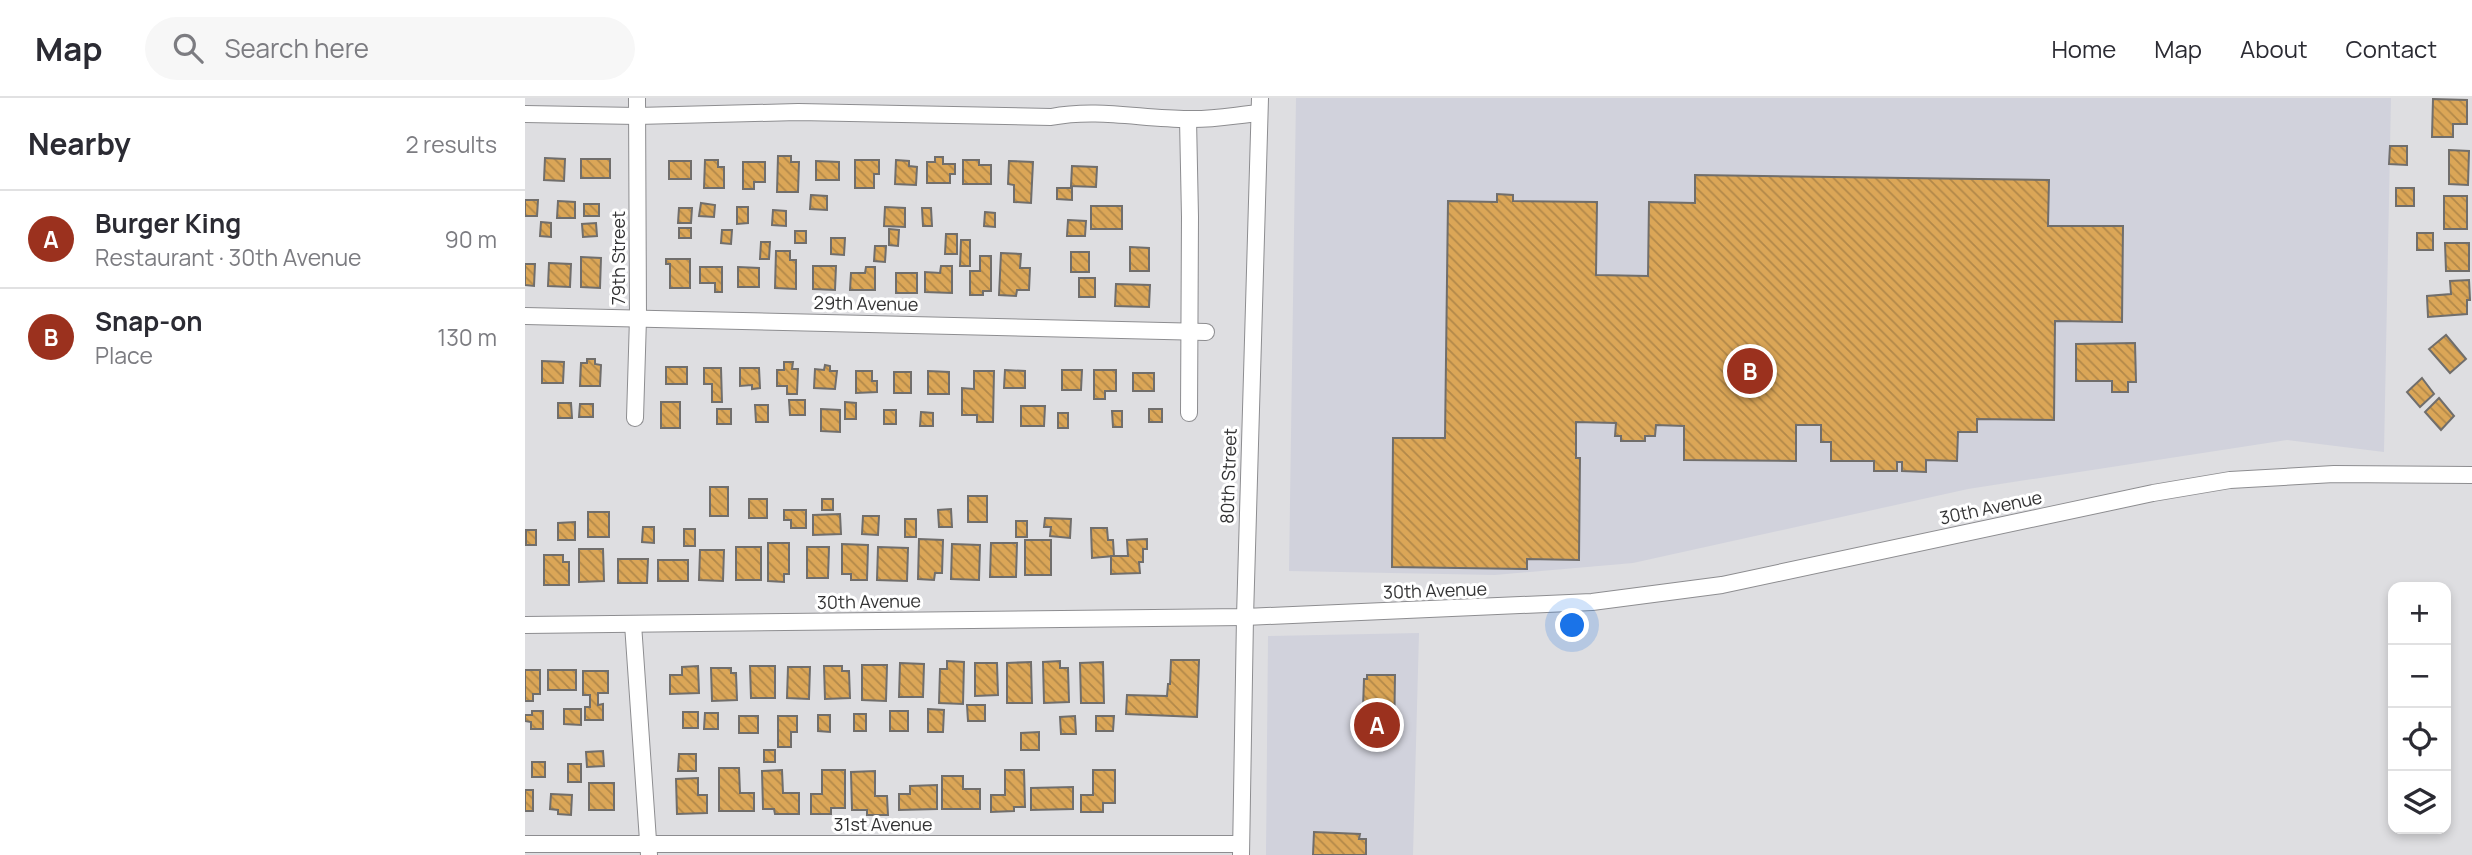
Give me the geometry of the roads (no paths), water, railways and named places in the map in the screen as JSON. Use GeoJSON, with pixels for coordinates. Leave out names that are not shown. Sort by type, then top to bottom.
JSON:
{"type":"FeatureCollection","features":[{"type":"Feature","properties":{"kind":"street","name":"79th Street"},"geometry":{"type":"LineString","coordinates":[[635,418],[638,318],[637,98]]}},
{"type":"Feature","properties":{"kind":"street"},"geometry":{"type":"LineString","coordinates":[[783,98],[797,112]]}},
{"type":"Feature","properties":{"kind":"street"},"geometry":{"type":"LineString","coordinates":[[1059,98],[1066,114]]}},
{"type":"Feature","properties":{"kind":"street"},"geometry":{"type":"LineString","coordinates":[[525,114],[637,116],[797,112],[1051,117],[1120,106],[1188,120],[1260,106]]}},
{"type":"Feature","properties":{"kind":"street","name":"80th Street"},"geometry":{"type":"LineString","coordinates":[[1241,850],[1260,106]]}},
{"type":"Feature","properties":{"kind":"street"},"geometry":{"type":"LineString","coordinates":[[1188,120],[1198,331],[1189,413]]}},
{"type":"Feature","properties":{"kind":"street","name":"29th Avenue"},"geometry":{"type":"LineString","coordinates":[[525,316],[1198,331]]}},
{"type":"Feature","properties":{"kind":"street","name":"30th Avenue"},"geometry":{"type":"LineString","coordinates":[[525,625],[1245,617],[1515,607],[1604,600],[1722,585],[2180,488],[2230,480],[2334,474],[2472,475]]}},
{"type":"Feature","properties":{"kind":"street"},"geometry":{"type":"LineString","coordinates":[[633,624],[649,850]]}},
{"type":"Feature","properties":{"kind":"street","name":"31st Avenue"},"geometry":{"type":"LineString","coordinates":[[525,844],[649,850],[1241,850]]}},
{"type":"Feature","properties":{"kind":"place","name":"Snap-on"},"geometry":{"type":"Point","coordinates":[1750,371]}},
{"type":"Feature","properties":{"kind":"place","name":"Burger King"},"geometry":{"type":"Point","coordinates":[1377,725]}}]}
